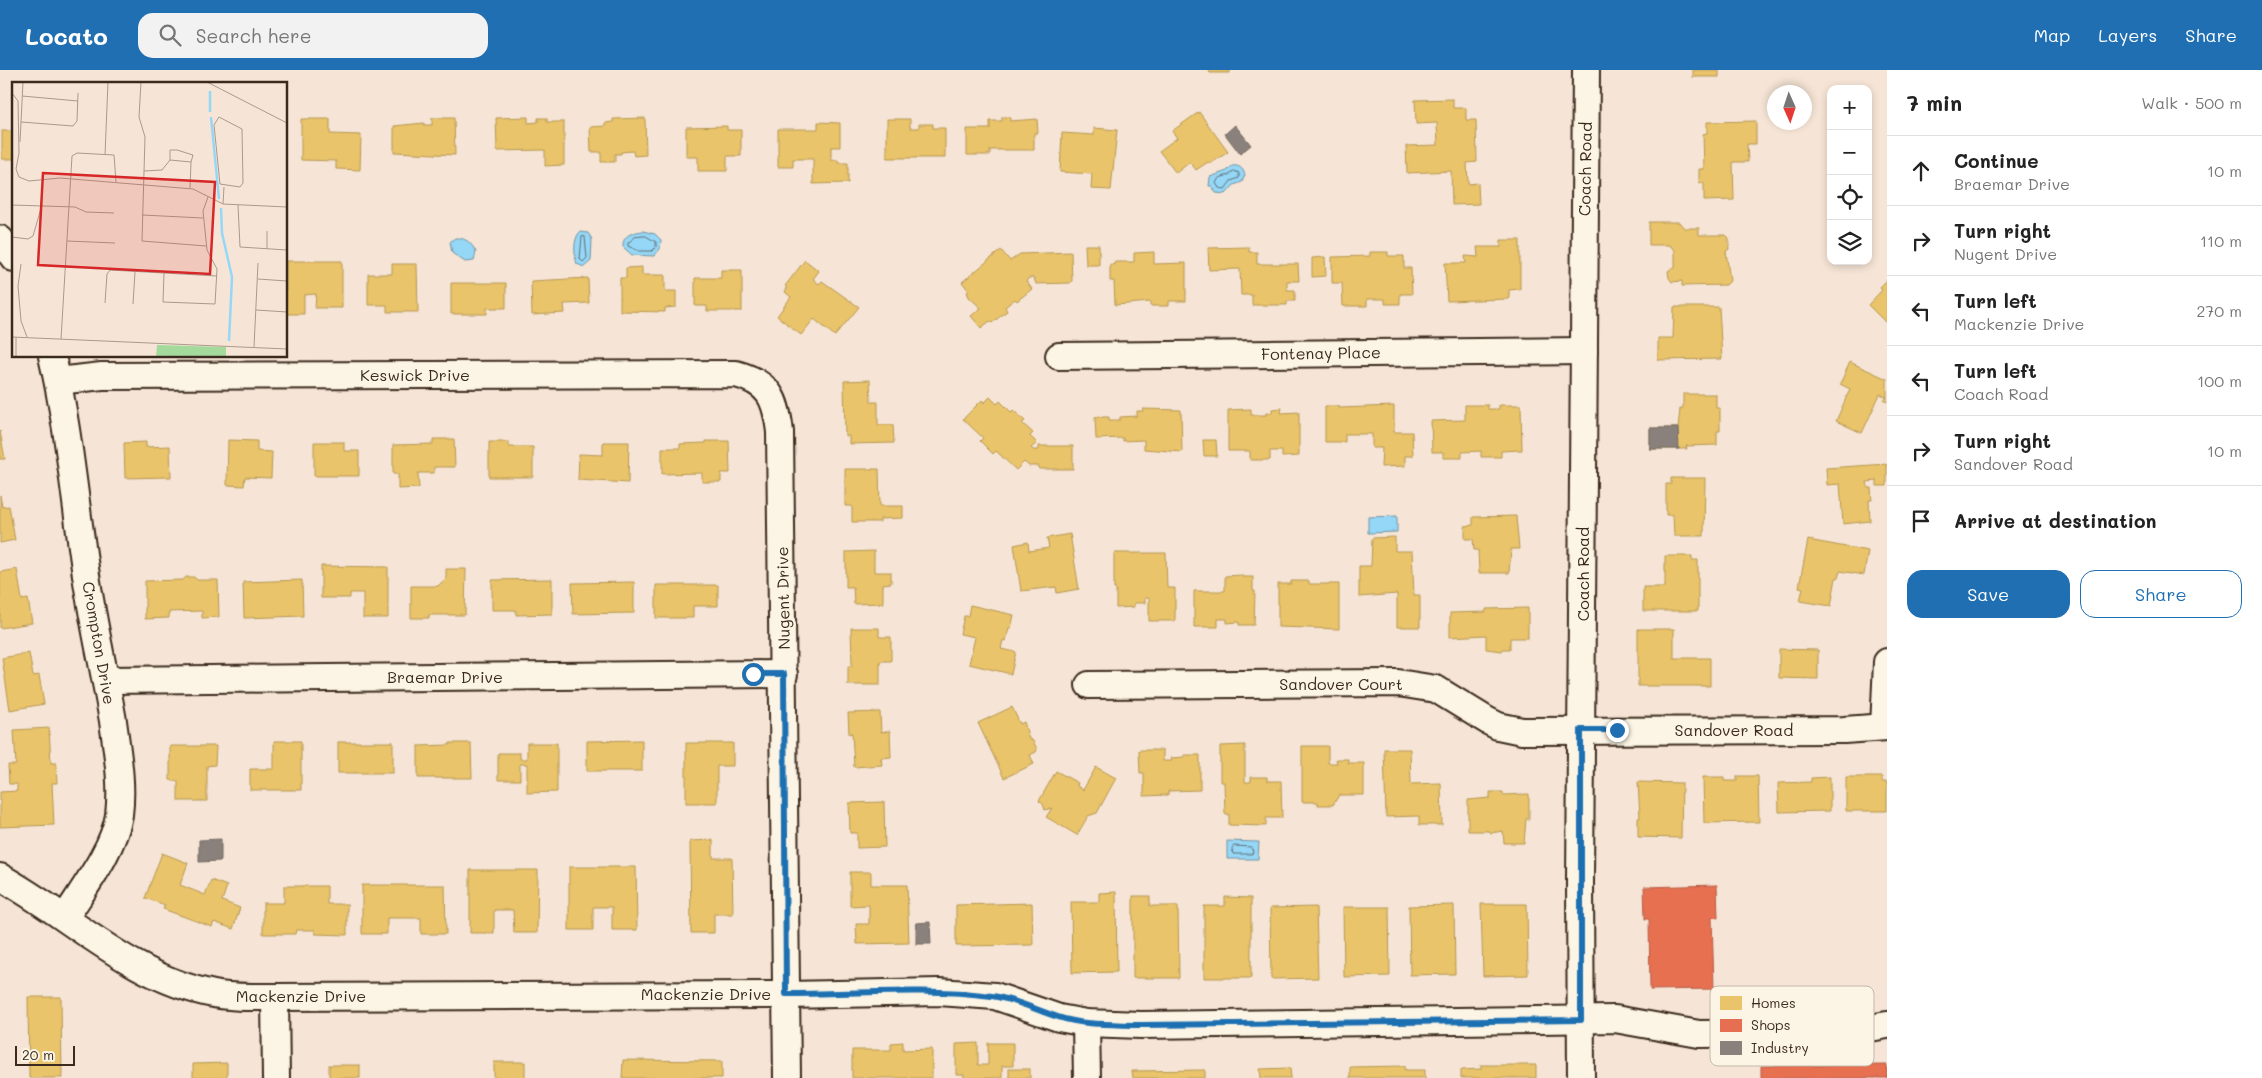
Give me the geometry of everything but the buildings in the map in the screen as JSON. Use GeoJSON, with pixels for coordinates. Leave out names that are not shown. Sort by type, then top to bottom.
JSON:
{"type":"FeatureCollection","features":[{"type":"Feature","properties":{"kind":"street","name":"Coach Road"},"geometry":{"type":"LineString","coordinates":[[1581,1078],[1581,730],[1586,70]]}},
{"type":"Feature","properties":{"kind":"street"},"geometry":{"type":"LineString","coordinates":[[0,239],[12,255]]}},
{"type":"Feature","properties":{"kind":"street","name":"Fontenay Place"},"geometry":{"type":"LineString","coordinates":[[1059,356],[1584,351]]}},
{"type":"Feature","properties":{"kind":"street","name":"Keswick Drive"},"geometry":{"type":"LineString","coordinates":[[55,368],[112,376],[736,374],[754,378],[768,390]]}},
{"type":"Feature","properties":{"kind":"street","name":"Crompton Drive"},"geometry":{"type":"LineString","coordinates":[[55,368],[80,521],[84,562],[119,762],[118,817],[100,862],[65,918]]}},
{"type":"Feature","properties":{"kind":"street","name":"Nugent Drive"},"geometry":{"type":"LineString","coordinates":[[768,390],[777,410],[780,432],[787,1078]]}},
{"type":"Feature","properties":{"kind":"street"},"geometry":{"type":"LineString","coordinates":[[1886,727],[1887,662]]}},
{"type":"Feature","properties":{"kind":"street","name":"Braemar Drive"},"geometry":{"type":"LineString","coordinates":[[106,680],[784,674]]}},
{"type":"Feature","properties":{"kind":"street","name":"Sandover Court"},"geometry":{"type":"LineString","coordinates":[[1089,685],[1398,683],[1436,689],[1498,726],[1522,730],[1581,730]]}},
{"type":"Feature","properties":{"kind":"street","name":"Sandover Road"},"geometry":{"type":"LineString","coordinates":[[1581,730],[1844,730],[1886,727]]}},
{"type":"Feature","properties":{"kind":"street","name":"Mackenzie Drive"},"geometry":{"type":"LineString","coordinates":[[0,877],[145,970],[171,983],[214,995],[275,997],[939,992],[995,996],[1059,1018],[1086,1023],[1141,1025],[1615,1019],[1699,1034],[1710,1034]]}},
{"type":"Feature","properties":{"kind":"street"},"geometry":{"type":"LineString","coordinates":[[275,997],[276,1078]]}},
{"type":"Feature","properties":{"kind":"street"},"geometry":{"type":"LineString","coordinates":[[1086,1023],[1088,1078]]}},
{"type":"Feature","properties":{"kind":"street","name":"Mackenzie Drive"},"geometry":{"type":"LineString","coordinates":[[1874,1027],[1887,1025]]}},
{"type":"Feature","properties":{"kind":"water"},"geometry":{"type":"Polygon","coordinates":[[[1232,166],[1243,170],[1245,175],[1242,182],[1234,185],[1226,194],[1216,193],[1212,186],[1209,186],[1210,177],[1227,171],[1232,166]]]}},
{"type":"Feature","properties":{"kind":"water"},"geometry":{"type":"Polygon","coordinates":[[[643,231],[655,234],[661,240],[660,249],[654,256],[632,255],[623,247],[626,237],[632,233],[643,231]]]}},
{"type":"Feature","properties":{"kind":"water"},"geometry":{"type":"Polygon","coordinates":[[[580,232],[588,233],[592,239],[591,261],[584,267],[577,264],[575,256],[575,243],[580,232]]]}},
{"type":"Feature","properties":{"kind":"water"},"geometry":{"type":"Polygon","coordinates":[[[455,238],[465,240],[473,246],[476,252],[474,261],[465,262],[452,253],[450,242],[455,238]]]}},
{"type":"Feature","properties":{"kind":"water"},"geometry":{"type":"Polygon","coordinates":[[[1397,516],[1397,532],[1368,533],[1368,517],[1397,516]]]}},
{"type":"Feature","properties":{"kind":"water"},"geometry":{"type":"Polygon","coordinates":[[[1227,841],[1259,842],[1258,859],[1227,859],[1227,841]]]}},
{"type":"Feature","properties":{"kind":"route"},"geometry":{"type":"LineString","coordinates":[[753,674],[784,674],[786,994],[966,993],[995,996],[1019,1002],[1059,1018],[1086,1023],[1141,1025],[1581,1020],[1581,730],[1617,730]]}}]}
